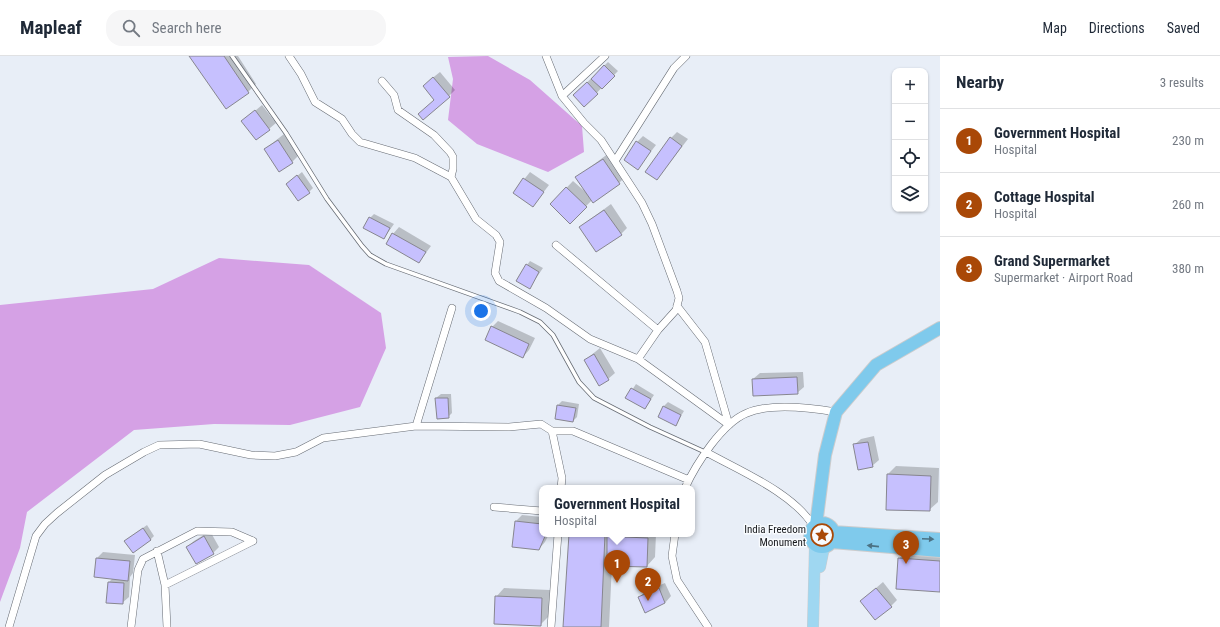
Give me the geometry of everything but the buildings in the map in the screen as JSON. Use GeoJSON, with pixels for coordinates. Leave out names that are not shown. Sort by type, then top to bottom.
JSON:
{"type":"FeatureCollection","features":[{"type":"Feature","properties":{"kind":"highway"},"geometry":{"type":"LineString","coordinates":[[823,534],[822,483],[825,455],[836,412],[876,365],[940,328]]}},
{"type":"Feature","properties":{"kind":"highway"},"geometry":{"type":"LineString","coordinates":[[823,534],[940,539]]}},
{"type":"Feature","properties":{"kind":"highway"},"geometry":{"type":"LineString","coordinates":[[823,534],[940,551]]}},
{"type":"Feature","properties":{"kind":"main road"},"geometry":{"type":"LineString","coordinates":[[813,627],[815,593],[823,534]]}},
{"type":"Feature","properties":{"kind":"street"},"geometry":{"type":"LineString","coordinates":[[289,56],[301,74],[315,102],[342,119],[352,134],[360,142],[415,158],[451,177],[476,219],[496,235],[500,242],[495,273],[499,281],[546,308],[590,339],[638,359],[729,425]]}},
{"type":"Feature","properties":{"kind":"street"},"geometry":{"type":"LineString","coordinates":[[546,56],[562,96],[584,123],[601,140],[616,160],[652,224],[677,291],[678,298],[676,310],[658,330],[638,359]]}},
{"type":"Feature","properties":{"kind":"street"},"geometry":{"type":"LineString","coordinates":[[562,96],[605,56]]}},
{"type":"Feature","properties":{"kind":"street"},"geometry":{"type":"LineString","coordinates":[[616,160],[674,68],[686,56]]}},
{"type":"Feature","properties":{"kind":"street"},"geometry":{"type":"LineString","coordinates":[[382,82],[394,95],[398,110],[434,135],[450,152],[453,163],[451,177]]}},
{"type":"Feature","properties":{"kind":"street"},"geometry":{"type":"LineString","coordinates":[[556,245],[658,330]]}},
{"type":"Feature","properties":{"kind":"street"},"geometry":{"type":"LineString","coordinates":[[677,306],[705,342],[729,425]]}},
{"type":"Feature","properties":{"kind":"street"},"geometry":{"type":"LineString","coordinates":[[416,426],[452,308]]}},
{"type":"Feature","properties":{"kind":"street"},"geometry":{"type":"LineString","coordinates":[[687,485],[706,452],[729,425],[748,412],[764,409],[807,407],[836,412]]}},
{"type":"Feature","properties":{"kind":"street"},"geometry":{"type":"LineString","coordinates":[[9,627],[36,536],[45,524],[105,475],[144,452],[159,446],[199,444],[251,455],[275,456],[296,452],[323,438],[416,426],[510,427],[541,424],[552,431],[573,431],[689,480]]}},
{"type":"Feature","properties":{"kind":"street"},"geometry":{"type":"LineString","coordinates":[[552,431],[562,478],[561,485]]}},
{"type":"Feature","properties":{"kind":"street"},"geometry":{"type":"LineString","coordinates":[[706,452],[783,495],[800,508],[823,534]]}},
{"type":"Feature","properties":{"kind":"street"},"geometry":{"type":"LineString","coordinates":[[494,507],[539,511]]}},
{"type":"Feature","properties":{"kind":"street"},"geometry":{"type":"LineString","coordinates":[[132,627],[139,563],[143,559],[197,531],[232,532],[253,541],[165,586]]}},
{"type":"Feature","properties":{"kind":"street"},"geometry":{"type":"LineString","coordinates":[[551,627],[558,537]]}},
{"type":"Feature","properties":{"kind":"street"},"geometry":{"type":"LineString","coordinates":[[674,537],[672,556],[677,580],[708,627]]}},
{"type":"Feature","properties":{"kind":"street"},"geometry":{"type":"LineString","coordinates":[[157,551],[165,586],[167,627]]}},
{"type":"Feature","properties":{"kind":"lane"},"geometry":{"type":"LineString","coordinates":[[232,56],[286,133],[327,199],[370,255],[386,264],[520,312],[540,322],[553,335],[579,382],[594,398],[650,427],[706,452]]}},
{"type":"Feature","properties":{"kind":"shaded area"},"geometry":{"type":"Polygon","coordinates":[[[488,56],[530,80],[582,126],[584,152],[548,172],[477,144],[448,120],[453,79],[448,57],[488,56]]]}},
{"type":"Feature","properties":{"kind":"shaded area"},"geometry":{"type":"Polygon","coordinates":[[[219,258],[309,265],[381,313],[386,348],[360,407],[290,425],[214,424],[134,430],[27,512],[20,548],[0,602],[0,305],[153,289],[219,258]]]}},
{"type":"Feature","properties":{"kind":"place","name":"India Freedom Monument"},"geometry":{"type":"Point","coordinates":[822,535]}},
{"type":"Feature","properties":{"kind":"place","name":"Grand Supermarket"},"geometry":{"type":"Point","coordinates":[906,564]}},
{"type":"Feature","properties":{"kind":"place","name":"Government Hospital"},"geometry":{"type":"Point","coordinates":[617,583]}},
{"type":"Feature","properties":{"kind":"place","name":"Cottage Hospital"},"geometry":{"type":"Point","coordinates":[648,601]}}]}
